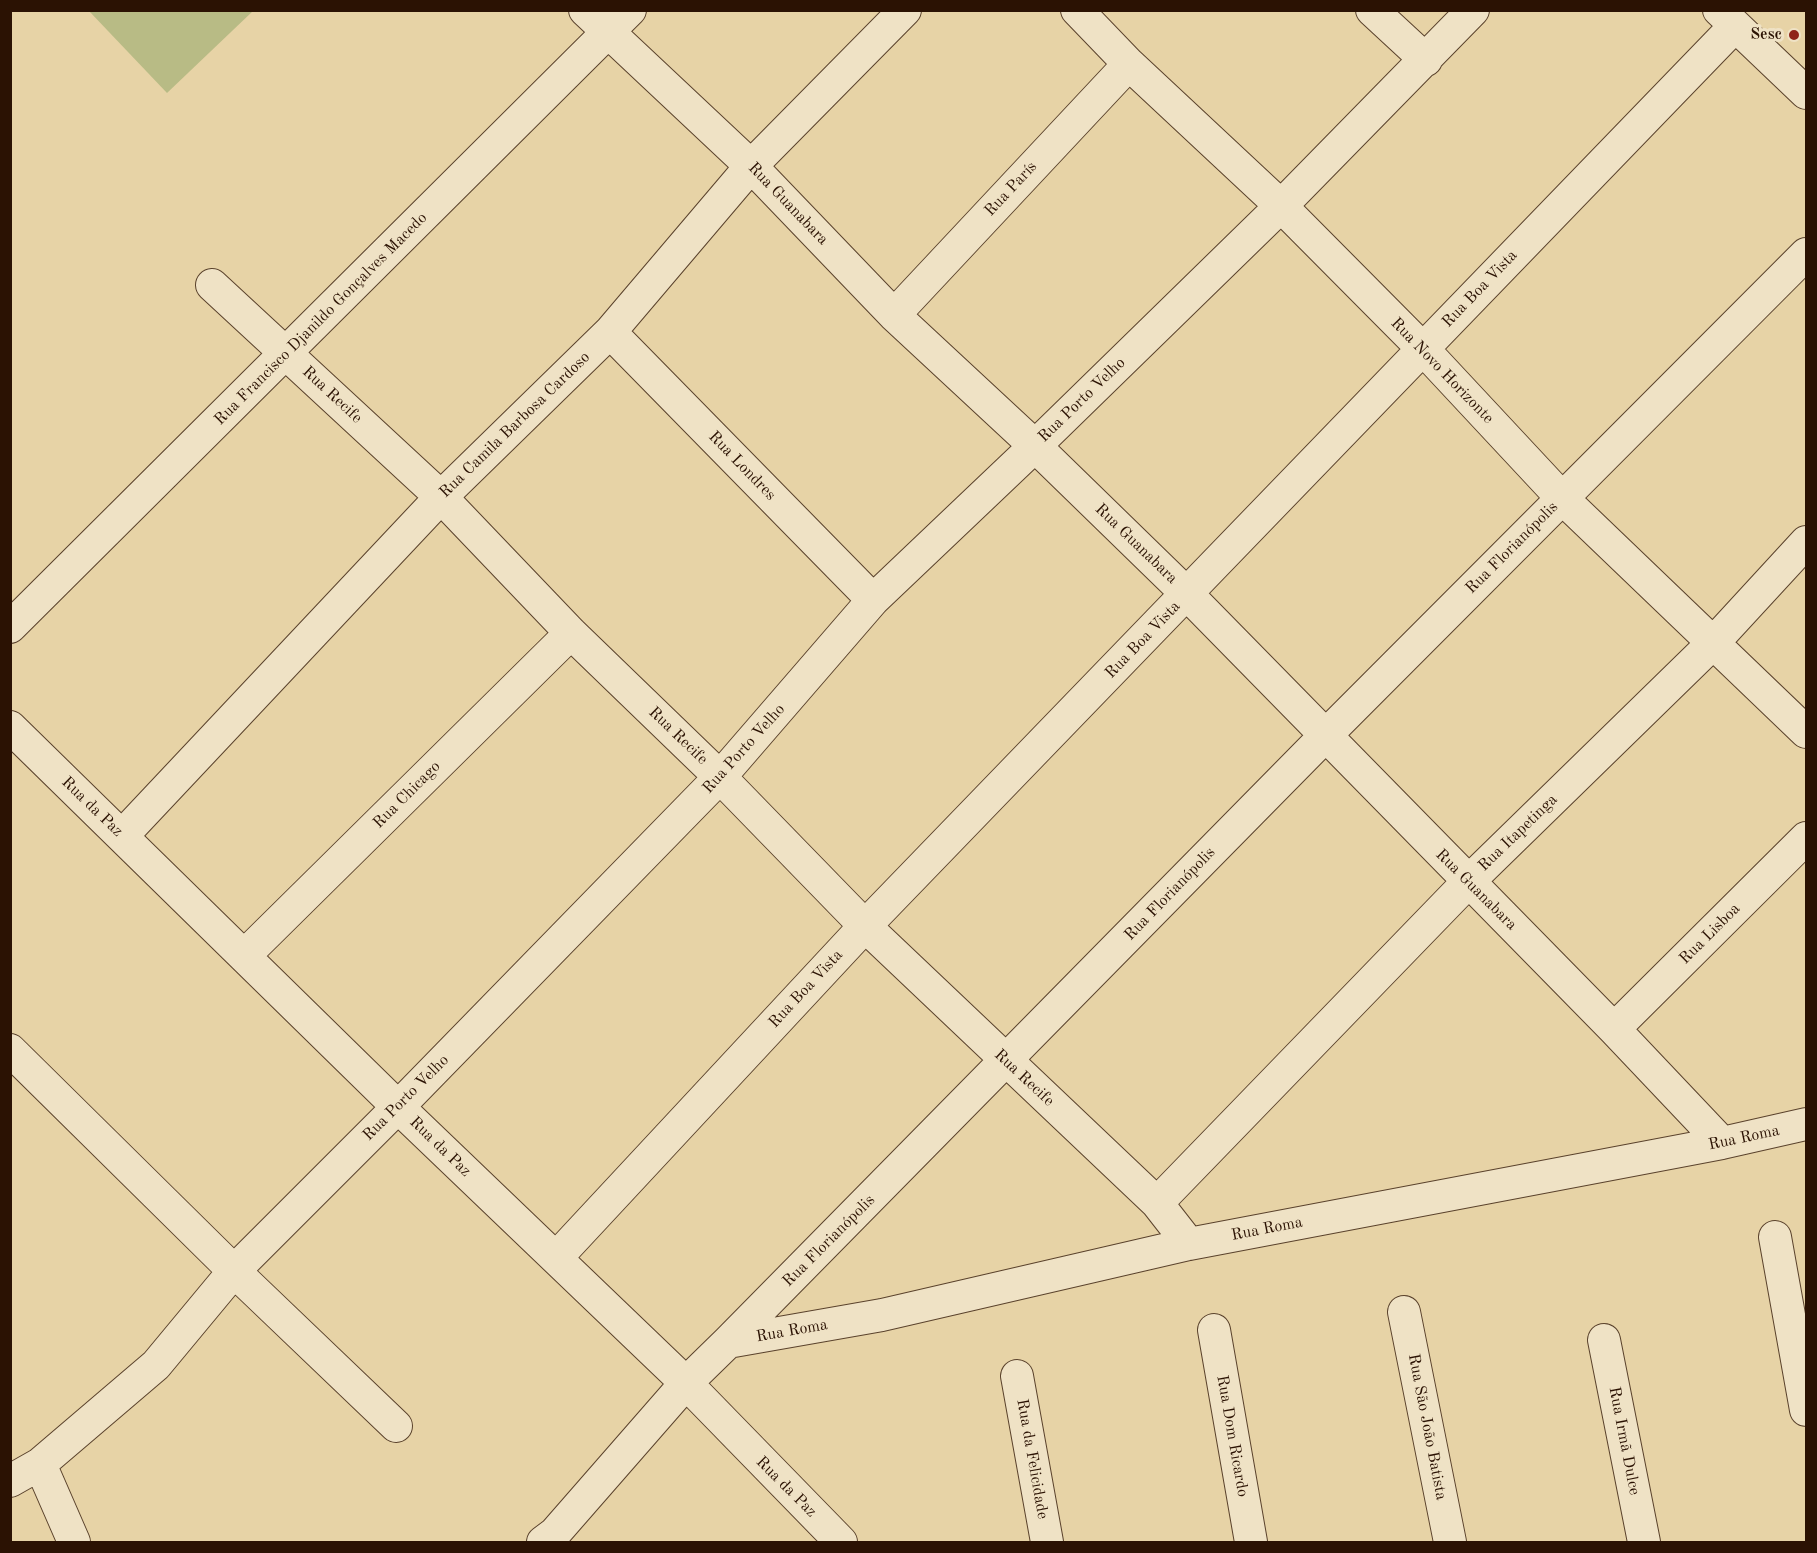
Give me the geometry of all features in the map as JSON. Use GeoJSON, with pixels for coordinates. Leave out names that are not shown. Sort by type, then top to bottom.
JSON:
{"type":"FeatureCollection","features":[{"type":"Feature","properties":{"kind":"street","name":"Rua Guanabara"},"geometry":{"type":"LineString","coordinates":[[585,10],[619,21],[752,166],[894,315],[1035,446],[1187,594],[1614,1029],[1722,1143]]}},
{"type":"Feature","properties":{"kind":"street","name":"Rua Camila Barbosa Cardoso"},"geometry":{"type":"LineString","coordinates":[[122,836],[441,497],[610,332],[752,166],[904,10]]}},
{"type":"Feature","properties":{"kind":"street","name":"Rua Novo Horizonte"},"geometry":{"type":"LineString","coordinates":[[1077,10],[1129,64],[1281,206],[1422,349],[1562,498],[1806,732]]}},
{"type":"Feature","properties":{"kind":"street"},"geometry":{"type":"LineString","coordinates":[[1372,10],[1426,60]]}},
{"type":"Feature","properties":{"kind":"street","name":"Rua Porto Velho"},"geometry":{"type":"LineString","coordinates":[[10,1481],[40,1464],[156,1365],[234,1271],[398,1107],[720,777],[873,600],[1281,206],[1473,10]]}},
{"type":"Feature","properties":{"kind":"street"},"geometry":{"type":"LineString","coordinates":[[1727,18],[1806,93]]}},
{"type":"Feature","properties":{"kind":"street","name":"Rua Boa Vista"},"geometry":{"type":"LineString","coordinates":[[556,1258],[865,926],[1422,349],[1727,18]]}},
{"type":"Feature","properties":{"kind":"street","name":"Rua Francisco Djanildo Gonçalves Macedo"},"geometry":{"type":"LineString","coordinates":[[10,627],[287,354],[619,21]]}},
{"type":"Feature","properties":{"kind":"street","name":"Rua París"},"geometry":{"type":"LineString","coordinates":[[894,315],[1129,64]]}},
{"type":"Feature","properties":{"kind":"street","name":"Rua Florianópolis"},"geometry":{"type":"LineString","coordinates":[[543,1542],[555,1533],[686,1383],[1007,1062],[1326,735],[1806,254]]}},
{"type":"Feature","properties":{"kind":"street","name":"Rua Recife"},"geometry":{"type":"LineString","coordinates":[[212,285],[441,497],[571,633],[720,777],[865,926],[1156,1203],[1189,1244]]}},
{"type":"Feature","properties":{"kind":"street","name":"Rua Londres"},"geometry":{"type":"LineString","coordinates":[[610,332],[873,600]]}},
{"type":"Feature","properties":{"kind":"street","name":"Rua Itapetinga"},"geometry":{"type":"LineString","coordinates":[[1156,1203],[1468,882],[1714,642],[1806,542]]}},
{"type":"Feature","properties":{"kind":"street","name":"Rua Chicago"},"geometry":{"type":"LineString","coordinates":[[244,956],[571,633]]}},
{"type":"Feature","properties":{"kind":"street","name":"Rua da Paz"},"geometry":{"type":"LineString","coordinates":[[10,727],[398,1107],[686,1383],[842,1542]]}},
{"type":"Feature","properties":{"kind":"street","name":"Rua Lisboa"},"geometry":{"type":"LineString","coordinates":[[1614,1029],[1806,838]]}},
{"type":"Feature","properties":{"kind":"street"},"geometry":{"type":"LineString","coordinates":[[10,1050],[234,1271],[396,1426]]}},
{"type":"Feature","properties":{"kind":"street","name":"Rua Roma"},"geometry":{"type":"LineString","coordinates":[[728,1342],[882,1315],[1189,1244],[1722,1143],[1806,1124]]}},
{"type":"Feature","properties":{"kind":"street"},"geometry":{"type":"LineString","coordinates":[[1775,1237],[1806,1410]]}},
{"type":"Feature","properties":{"kind":"street","name":"Rua São João Batista"},"geometry":{"type":"LineString","coordinates":[[1404,1312],[1450,1542]]}},
{"type":"Feature","properties":{"kind":"street","name":"Rua Dom Ricardo"},"geometry":{"type":"LineString","coordinates":[[1214,1330],[1251,1542]]}},
{"type":"Feature","properties":{"kind":"street","name":"Rua Irmã Dulce"},"geometry":{"type":"LineString","coordinates":[[1604,1340],[1644,1542]]}},
{"type":"Feature","properties":{"kind":"street","name":"Rua da Felicidade"},"geometry":{"type":"LineString","coordinates":[[1017,1376],[1047,1542]]}},
{"type":"Feature","properties":{"kind":"street"},"geometry":{"type":"LineString","coordinates":[[40,1464],[74,1542]]}},
{"type":"Feature","properties":{"kind":"green space"},"geometry":{"type":"Polygon","coordinates":[[[89,11],[253,11],[167,93],[89,11]]]}},
{"type":"Feature","properties":{"kind":"place","name":"Sesc"},"geometry":{"type":"Point","coordinates":[1794,35]}}]}
